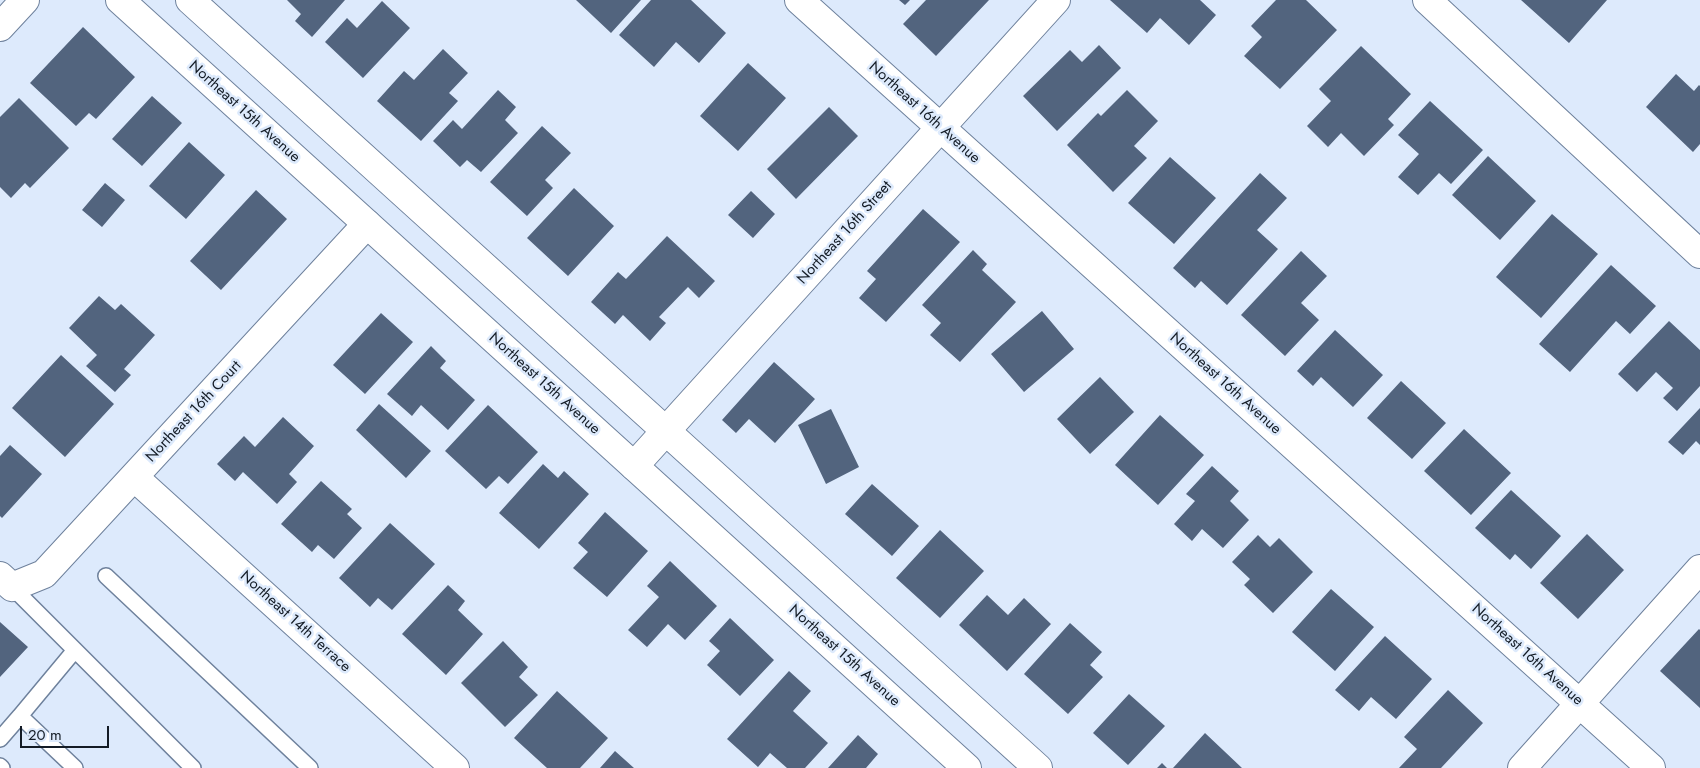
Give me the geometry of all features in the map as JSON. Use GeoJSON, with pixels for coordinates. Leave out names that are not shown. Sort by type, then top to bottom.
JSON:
{"type":"FeatureCollection","features":[{"type":"Feature","properties":{"kind":"street"},"geometry":{"type":"LineString","coordinates":[[0,27],[25,0]]}},
{"type":"Feature","properties":{"kind":"street","name":"Northeast 15th Avenue"},"geometry":{"type":"LineString","coordinates":[[120,0],[967,768]]}},
{"type":"Feature","properties":{"kind":"street"},"geometry":{"type":"LineString","coordinates":[[190,0],[1038,768]]}},
{"type":"Feature","properties":{"kind":"street","name":"Northeast 16th Avenue"},"geometry":{"type":"LineString","coordinates":[[799,0],[1651,768]]}},
{"type":"Feature","properties":{"kind":"street","name":"Northeast 16th Street"},"geometry":{"type":"LineString","coordinates":[[634,466],[1056,0]]}},
{"type":"Feature","properties":{"kind":"street"},"geometry":{"type":"LineString","coordinates":[[1427,0],[1700,254]]}},
{"type":"Feature","properties":{"kind":"street","name":"Northeast 16th Court"},"geometry":{"type":"LineString","coordinates":[[6,582],[44,574],[367,224]]}},
{"type":"Feature","properties":{"kind":"street","name":"Northeast 14th Terrace"},"geometry":{"type":"LineString","coordinates":[[134,477],[455,768]]}},
{"type":"Feature","properties":{"kind":"street"},"geometry":{"type":"LineString","coordinates":[[1522,768],[1700,569]]}},
{"type":"Feature","properties":{"kind":"lane"},"geometry":{"type":"LineString","coordinates":[[106,576],[310,768]]}},
{"type":"Feature","properties":{"kind":"lane"},"geometry":{"type":"LineString","coordinates":[[6,582],[193,768]]}},
{"type":"Feature","properties":{"kind":"lane"},"geometry":{"type":"LineString","coordinates":[[0,739],[75,650]]}},
{"type":"Feature","properties":{"kind":"lane"},"geometry":{"type":"LineString","coordinates":[[20,716],[76,768]]}},
{"type":"Feature","properties":{"kind":"building"},"geometry":{"type":"Polygon","coordinates":[[[287,0],[345,0],[312,37],[295,21],[301,14],[287,0]]]}},
{"type":"Feature","properties":{"kind":"building"},"geometry":{"type":"Polygon","coordinates":[[[576,0],[641,0],[611,33],[576,0]]]}},
{"type":"Feature","properties":{"kind":"building"},"geometry":{"type":"Polygon","coordinates":[[[651,0],[691,0],[726,33],[699,63],[676,42],[654,67],[619,35],[651,0]]]}},
{"type":"Feature","properties":{"kind":"building"},"geometry":{"type":"Polygon","coordinates":[[[899,0],[910,0],[905,5],[899,0]]]}},
{"type":"Feature","properties":{"kind":"building"},"geometry":{"type":"Polygon","coordinates":[[[926,0],[989,0],[936,56],[903,24],[926,0]]]}},
{"type":"Feature","properties":{"kind":"building"},"geometry":{"type":"Polygon","coordinates":[[[1110,0],[1200,0],[1216,15],[1189,45],[1160,18],[1147,33],[1110,0]]]}},
{"type":"Feature","properties":{"kind":"building"},"geometry":{"type":"Polygon","coordinates":[[[1276,0],[1306,0],[1337,30],[1280,89],[1244,56],[1262,37],[1251,26],[1276,0]]]}},
{"type":"Feature","properties":{"kind":"building"},"geometry":{"type":"Polygon","coordinates":[[[1521,0],[1607,0],[1569,43],[1521,0]]]}},
{"type":"Feature","properties":{"kind":"building"},"geometry":{"type":"Polygon","coordinates":[[[382,1],[410,28],[363,78],[325,42],[347,18],[357,28],[382,1]]]}},
{"type":"Feature","properties":{"kind":"building"},"geometry":{"type":"Polygon","coordinates":[[[83,27],[135,77],[96,119],[89,113],[76,126],[30,83],[83,27]]]}},
{"type":"Feature","properties":{"kind":"building"},"geometry":{"type":"Polygon","coordinates":[[[1099,45],[1121,68],[1057,131],[1023,96],[1070,50],[1082,62],[1099,45]]]}},
{"type":"Feature","properties":{"kind":"building"},"geometry":{"type":"Polygon","coordinates":[[[1361,46],[1411,94],[1388,119],[1394,125],[1364,156],[1341,133],[1328,147],[1307,126],[1331,101],[1319,89],[1361,46]]]}},
{"type":"Feature","properties":{"kind":"building"},"geometry":{"type":"Polygon","coordinates":[[[443,49],[468,73],[449,93],[458,101],[421,141],[377,101],[404,71],[414,80],[443,49]]]}},
{"type":"Feature","properties":{"kind":"building"},"geometry":{"type":"Polygon","coordinates":[[[748,63],[786,98],[738,151],[700,116],[748,63]]]}},
{"type":"Feature","properties":{"kind":"building"},"geometry":{"type":"Polygon","coordinates":[[[1676,74],[1694,91],[1700,86],[1700,144],[1693,152],[1646,107],[1676,74]]]}},
{"type":"Feature","properties":{"kind":"building"},"geometry":{"type":"Polygon","coordinates":[[[498,90],[516,107],[505,120],[518,133],[481,172],[467,160],[460,167],[433,141],[453,120],[462,129],[498,90]]]}},
{"type":"Feature","properties":{"kind":"building"},"geometry":{"type":"Polygon","coordinates":[[[1127,90],[1158,121],[1134,146],[1147,158],[1113,192],[1067,145],[1098,113],[1101,116],[1127,90]]]}},
{"type":"Feature","properties":{"kind":"building"},"geometry":{"type":"Polygon","coordinates":[[[152,96],[182,123],[142,166],[112,139],[152,96]]]}},
{"type":"Feature","properties":{"kind":"building"},"geometry":{"type":"Polygon","coordinates":[[[19,98],[69,148],[30,188],[25,183],[11,198],[0,187],[0,117],[19,98]]]}},
{"type":"Feature","properties":{"kind":"building"},"geometry":{"type":"Polygon","coordinates":[[[1430,101],[1483,150],[1451,184],[1439,173],[1418,195],[1398,177],[1419,154],[1398,135],[1430,101]]]}},
{"type":"Feature","properties":{"kind":"building"},"geometry":{"type":"Polygon","coordinates":[[[829,107],[858,136],[796,199],[767,169],[829,107]]]}},
{"type":"Feature","properties":{"kind":"building"},"geometry":{"type":"Polygon","coordinates":[[[542,126],[571,153],[545,180],[553,188],[527,216],[490,182],[542,126]]]}},
{"type":"Feature","properties":{"kind":"building"},"geometry":{"type":"Polygon","coordinates":[[[189,142],[225,175],[186,219],[149,186],[189,142]]]}},
{"type":"Feature","properties":{"kind":"building"},"geometry":{"type":"Polygon","coordinates":[[[1488,156],[1536,201],[1500,240],[1452,195],[1488,156]]]}},
{"type":"Feature","properties":{"kind":"building"},"geometry":{"type":"Polygon","coordinates":[[[1170,157],[1216,198],[1174,244],[1128,203],[1170,157]]]}},
{"type":"Feature","properties":{"kind":"building"},"geometry":{"type":"Polygon","coordinates":[[[1260,173],[1287,198],[1257,230],[1278,249],[1227,305],[1201,281],[1195,288],[1173,268],[1260,173]]]}},
{"type":"Feature","properties":{"kind":"building"},"geometry":{"type":"Polygon","coordinates":[[[105,183],[125,200],[102,227],[82,210],[105,183]]]}},
{"type":"Feature","properties":{"kind":"building"},"geometry":{"type":"Polygon","coordinates":[[[574,188],[614,226],[568,276],[527,238],[574,188]]]}},
{"type":"Feature","properties":{"kind":"building"},"geometry":{"type":"Polygon","coordinates":[[[256,190],[287,219],[221,290],[190,261],[256,190]]]}},
{"type":"Feature","properties":{"kind":"building"},"geometry":{"type":"Polygon","coordinates":[[[751,191],[775,214],[753,238],[728,215],[751,191]]]}},
{"type":"Feature","properties":{"kind":"building"},"geometry":{"type":"Polygon","coordinates":[[[923,209],[960,242],[886,322],[859,298],[876,279],[867,271],[923,209]]]}},
{"type":"Feature","properties":{"kind":"building"},"geometry":{"type":"Polygon","coordinates":[[[1552,214],[1598,254],[1541,318],[1496,277],[1552,214]]]}},
{"type":"Feature","properties":{"kind":"building"},"geometry":{"type":"Polygon","coordinates":[[[667,236],[715,281],[699,298],[688,287],[659,317],[666,323],[650,341],[623,315],[615,324],[591,302],[618,272],[626,279],[667,236]]]}},
{"type":"Feature","properties":{"kind":"building"},"geometry":{"type":"Polygon","coordinates":[[[973,250],[987,264],[982,270],[1016,302],[960,362],[930,335],[941,323],[922,305],[973,250]]]}},
{"type":"Feature","properties":{"kind":"building"},"geometry":{"type":"Polygon","coordinates":[[[1301,251],[1327,276],[1301,303],[1319,320],[1285,356],[1241,315],[1301,251]]]}},
{"type":"Feature","properties":{"kind":"building"},"geometry":{"type":"Polygon","coordinates":[[[1611,265],[1656,306],[1630,334],[1616,321],[1570,372],[1539,344],[1611,265]]]}},
{"type":"Feature","properties":{"kind":"building"},"geometry":{"type":"Polygon","coordinates":[[[99,296],[115,310],[121,304],[155,335],[124,369],[131,375],[115,392],[86,366],[97,355],[69,328],[99,296]]]}},
{"type":"Feature","properties":{"kind":"building"},"geometry":{"type":"Polygon","coordinates":[[[1042,311],[1074,349],[1024,392],[991,354],[1042,311]]]}},
{"type":"Feature","properties":{"kind":"building"},"geometry":{"type":"Polygon","coordinates":[[[381,313],[413,342],[365,394],[333,365],[381,313]]]}},
{"type":"Feature","properties":{"kind":"building"},"geometry":{"type":"Polygon","coordinates":[[[1669,321],[1700,350],[1700,386],[1677,411],[1663,398],[1673,388],[1656,372],[1637,392],[1618,374],[1669,321]]]}},
{"type":"Feature","properties":{"kind":"building"},"geometry":{"type":"Polygon","coordinates":[[[1335,330],[1383,375],[1353,407],[1321,377],[1313,386],[1297,371],[1335,330]]]}},
{"type":"Feature","properties":{"kind":"building"},"geometry":{"type":"Polygon","coordinates":[[[431,346],[446,361],[440,368],[475,400],[448,430],[421,405],[412,416],[387,394],[431,346]]]}},
{"type":"Feature","properties":{"kind":"building"},"geometry":{"type":"Polygon","coordinates":[[[61,355],[114,404],[65,457],[12,408],[61,355]]]}},
{"type":"Feature","properties":{"kind":"building"},"geometry":{"type":"Polygon","coordinates":[[[774,362],[815,399],[775,443],[749,419],[736,433],[722,420],[774,362]]]}},
{"type":"Feature","properties":{"kind":"building"},"geometry":{"type":"Polygon","coordinates":[[[1100,377],[1134,412],[1090,454],[1057,419],[1100,377]]]}},
{"type":"Feature","properties":{"kind":"building"},"geometry":{"type":"Polygon","coordinates":[[[1401,381],[1446,423],[1412,459],[1367,418],[1401,381]]]}},
{"type":"Feature","properties":{"kind":"building"},"geometry":{"type":"Polygon","coordinates":[[[379,404],[431,451],[406,478],[356,430],[379,404]]]}},
{"type":"Feature","properties":{"kind":"building"},"geometry":{"type":"Polygon","coordinates":[[[488,405],[538,452],[508,484],[499,476],[486,489],[445,451],[488,405]]]}},
{"type":"Feature","properties":{"kind":"building"},"geometry":{"type":"Polygon","coordinates":[[[1700,408],[1700,445],[1696,441],[1683,455],[1668,442],[1700,408]]]}},
{"type":"Feature","properties":{"kind":"building"},"geometry":{"type":"Polygon","coordinates":[[[831,409],[859,467],[826,484],[798,425],[831,409]]]}},
{"type":"Feature","properties":{"kind":"building"},"geometry":{"type":"Polygon","coordinates":[[[1160,415],[1204,455],[1158,505],[1115,465],[1160,415]]]}},
{"type":"Feature","properties":{"kind":"building"},"geometry":{"type":"Polygon","coordinates":[[[283,417],[314,446],[289,474],[297,482],[277,504],[243,472],[235,481],[217,464],[244,436],[255,447],[283,417]]]}},
{"type":"Feature","properties":{"kind":"building"},"geometry":{"type":"Polygon","coordinates":[[[1464,429],[1511,473],[1471,515],[1424,471],[1464,429]]]}},
{"type":"Feature","properties":{"kind":"building"},"geometry":{"type":"Polygon","coordinates":[[[10,445],[42,474],[2,518],[0,516],[0,456],[10,445]]]}},
{"type":"Feature","properties":{"kind":"building"},"geometry":{"type":"Polygon","coordinates":[[[543,464],[558,478],[564,471],[589,494],[539,549],[499,513],[543,464]]]}},
{"type":"Feature","properties":{"kind":"building"},"geometry":{"type":"Polygon","coordinates":[[[1212,466],[1239,491],[1230,501],[1249,520],[1223,548],[1202,529],[1192,541],[1174,524],[1195,501],[1186,494],[1212,466]]]}},
{"type":"Feature","properties":{"kind":"building"},"geometry":{"type":"Polygon","coordinates":[[[321,481],[352,509],[347,514],[362,528],[334,559],[318,545],[312,552],[281,524],[321,481]]]}},
{"type":"Feature","properties":{"kind":"building"},"geometry":{"type":"Polygon","coordinates":[[[872,484],[919,526],[892,556],[845,514],[872,484]]]}},
{"type":"Feature","properties":{"kind":"building"},"geometry":{"type":"Polygon","coordinates":[[[1511,490],[1561,536],[1531,569],[1515,554],[1510,560],[1475,528],[1511,490]]]}},
{"type":"Feature","properties":{"kind":"building"},"geometry":{"type":"Polygon","coordinates":[[[605,512],[648,551],[607,597],[573,568],[588,552],[578,543],[605,512]]]}},
{"type":"Feature","properties":{"kind":"building"},"geometry":{"type":"Polygon","coordinates":[[[390,523],[435,564],[392,610],[378,598],[370,607],[339,578],[390,523]]]}},
{"type":"Feature","properties":{"kind":"building"},"geometry":{"type":"Polygon","coordinates":[[[940,530],[984,571],[940,618],[896,578],[940,530]]]}},
{"type":"Feature","properties":{"kind":"building"},"geometry":{"type":"Polygon","coordinates":[[[1587,534],[1624,570],[1578,619],[1540,583],[1587,534]]]}},
{"type":"Feature","properties":{"kind":"building"},"geometry":{"type":"Polygon","coordinates":[[[1258,535],[1270,547],[1279,538],[1313,572],[1273,613],[1244,585],[1250,579],[1232,562],[1258,535]]]}},
{"type":"Feature","properties":{"kind":"building"},"geometry":{"type":"Polygon","coordinates":[[[670,561],[717,606],[685,640],[668,624],[647,647],[628,630],[659,597],[647,586],[670,561]]]}},
{"type":"Feature","properties":{"kind":"building"},"geometry":{"type":"Polygon","coordinates":[[[448,585],[465,601],[458,610],[483,634],[446,675],[402,634],[448,585]]]}},
{"type":"Feature","properties":{"kind":"building"},"geometry":{"type":"Polygon","coordinates":[[[1331,589],[1374,627],[1335,671],[1292,632],[1331,589]]]}},
{"type":"Feature","properties":{"kind":"building"},"geometry":{"type":"Polygon","coordinates":[[[987,595],[1008,615],[1024,598],[1051,624],[1007,671],[959,625],[987,595]]]}},
{"type":"Feature","properties":{"kind":"building"},"geometry":{"type":"Polygon","coordinates":[[[730,618],[774,660],[740,696],[707,665],[720,651],[709,641],[730,618]]]}},
{"type":"Feature","properties":{"kind":"building"},"geometry":{"type":"Polygon","coordinates":[[[0,622],[28,647],[0,677],[0,622]]]}},
{"type":"Feature","properties":{"kind":"building"},"geometry":{"type":"Polygon","coordinates":[[[1070,623],[1102,652],[1090,665],[1103,677],[1068,714],[1024,674],[1070,623]]]}},
{"type":"Feature","properties":{"kind":"building"},"geometry":{"type":"Polygon","coordinates":[[[1700,630],[1700,708],[1660,671],[1700,630]]]}},
{"type":"Feature","properties":{"kind":"building"},"geometry":{"type":"Polygon","coordinates":[[[1385,636],[1432,679],[1396,719],[1371,697],[1359,711],[1335,690],[1385,636]]]}},
{"type":"Feature","properties":{"kind":"building"},"geometry":{"type":"Polygon","coordinates":[[[503,641],[528,667],[519,677],[538,695],[505,727],[461,683],[503,641]]]}},
{"type":"Feature","properties":{"kind":"building"},"geometry":{"type":"Polygon","coordinates":[[[789,671],[811,691],[793,711],[828,743],[805,768],[787,768],[770,753],[758,767],[727,739],[789,671]]]}},
{"type":"Feature","properties":{"kind":"building"},"geometry":{"type":"Polygon","coordinates":[[[1448,690],[1483,723],[1441,768],[1399,768],[1417,749],[1404,737],[1448,690]]]}},
{"type":"Feature","properties":{"kind":"building"},"geometry":{"type":"Polygon","coordinates":[[[557,691],[608,738],[580,768],[547,768],[514,738],[557,691]]]}},
{"type":"Feature","properties":{"kind":"building"},"geometry":{"type":"Polygon","coordinates":[[[1129,694],[1165,726],[1128,765],[1093,733],[1129,694]]]}},
{"type":"Feature","properties":{"kind":"building"},"geometry":{"type":"Polygon","coordinates":[[[1205,733],[1242,768],[1173,768],[1205,733]]]}},
{"type":"Feature","properties":{"kind":"building"},"geometry":{"type":"Polygon","coordinates":[[[858,735],[878,754],[866,768],[828,768],[858,735]]]}},
{"type":"Feature","properties":{"kind":"building"},"geometry":{"type":"Polygon","coordinates":[[[615,751],[634,768],[600,768],[615,751]]]}},
{"type":"Feature","properties":{"kind":"building"},"geometry":{"type":"Polygon","coordinates":[[[1162,763],[1167,768],[1157,768],[1162,763]]]}}]}
